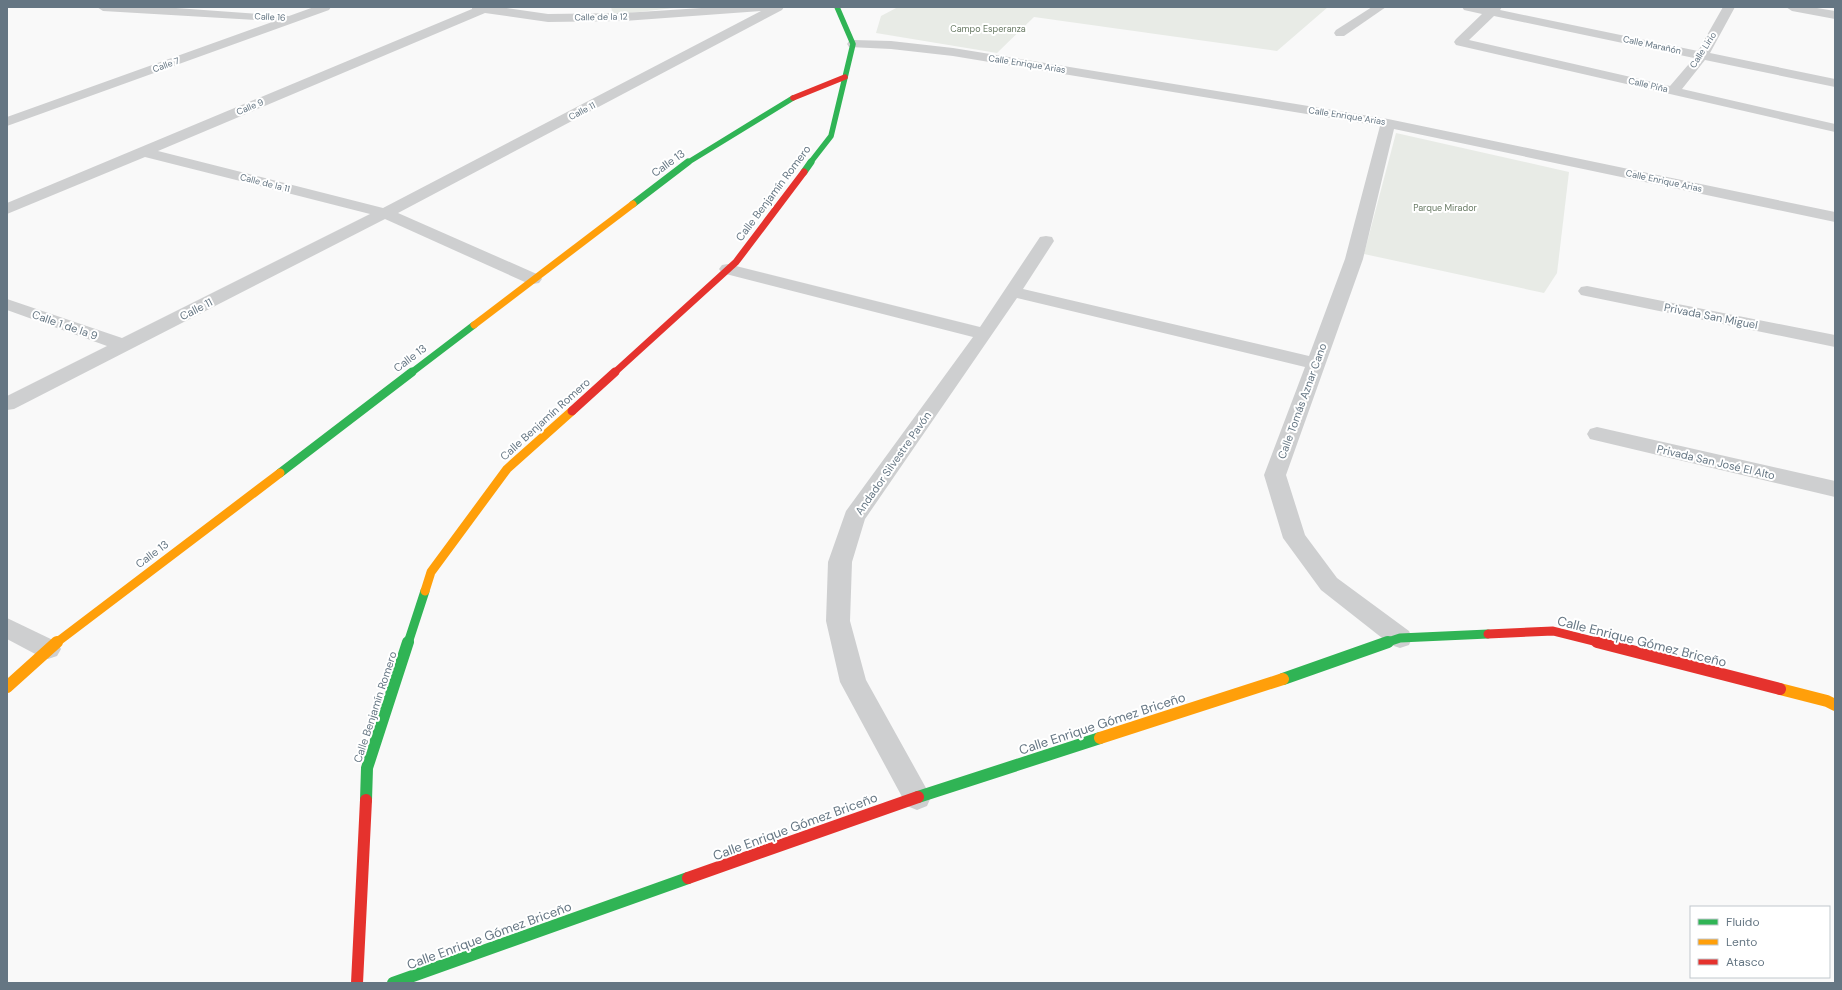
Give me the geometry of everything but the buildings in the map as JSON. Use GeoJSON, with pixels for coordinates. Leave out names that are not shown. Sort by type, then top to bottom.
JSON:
{"type":"FeatureCollection","features":[{"type":"Feature","properties":{"kind":"street","name":"Calle 16"},"geometry":{"type":"LineString","coordinates":[[103,7],[294,18]]}},
{"type":"Feature","properties":{"kind":"street","name":"Calle 7"},"geometry":{"type":"LineString","coordinates":[[7,122],[325,7]]}},
{"type":"Feature","properties":{"kind":"street","name":"Calle de la 12"},"geometry":{"type":"LineString","coordinates":[[483,8],[548,18],[598,18],[769,7]]}},
{"type":"Feature","properties":{"kind":"street","name":"Calle 11"},"geometry":{"type":"LineString","coordinates":[[7,404],[385,213],[778,7]]}},
{"type":"Feature","properties":{"kind":"street"},"geometry":{"type":"LineString","coordinates":[[837,7],[854,44]]}},
{"type":"Feature","properties":{"kind":"street"},"geometry":{"type":"LineString","coordinates":[[1340,33],[1380,7]]}},
{"type":"Feature","properties":{"kind":"street","name":"Calle Marañón"},"geometry":{"type":"LineString","coordinates":[[1468,7],[1493,10],[1702,56],[1835,83]]}},
{"type":"Feature","properties":{"kind":"street","name":"Calle Lirio"},"geometry":{"type":"LineString","coordinates":[[1673,91],[1702,56],[1729,7]]}},
{"type":"Feature","properties":{"kind":"street"},"geometry":{"type":"LineString","coordinates":[[1792,7],[1835,16]]}},
{"type":"Feature","properties":{"kind":"street","name":"Calle 9"},"geometry":{"type":"LineString","coordinates":[[7,209],[483,8]]}},
{"type":"Feature","properties":{"kind":"street","name":"Calle Piña"},"geometry":{"type":"LineString","coordinates":[[1493,10],[1460,42],[1835,128]]}},
{"type":"Feature","properties":{"kind":"street","name":"Calle Benjamín Romero"},"geometry":{"type":"LineString","coordinates":[[357,983],[367,768],[431,572],[507,469],[736,262],[831,136],[854,44]]}},
{"type":"Feature","properties":{"kind":"street","name":"Calle Enrique Arias"},"geometry":{"type":"LineString","coordinates":[[854,44],[891,45],[953,52],[1388,122],[1835,217]]}},
{"type":"Feature","properties":{"kind":"street","name":"Calle 13"},"geometry":{"type":"LineString","coordinates":[[7,687],[48,649],[533,279],[689,162],[800,94],[845,77]]}},
{"type":"Feature","properties":{"kind":"street","name":"Calle Tomás Aznar Cano"},"geometry":{"type":"LineString","coordinates":[[1388,122],[1354,259],[1275,475],[1294,538],[1329,584],[1400,638]]}},
{"type":"Feature","properties":{"kind":"street","name":"Calle de la 11"},"geometry":{"type":"LineString","coordinates":[[144,152],[385,213]]}},
{"type":"Feature","properties":{"kind":"street"},"geometry":{"type":"LineString","coordinates":[[385,213],[533,279]]}},
{"type":"Feature","properties":{"kind":"street","name":"Andador Silvestre Pavón"},"geometry":{"type":"LineString","coordinates":[[917,797],[853,682],[838,621],[840,562],[854,517],[984,334],[1046,241]]}},
{"type":"Feature","properties":{"kind":"street"},"geometry":{"type":"LineString","coordinates":[[728,269],[984,334]]}},
{"type":"Feature","properties":{"kind":"street","name":"Privada San Miguel"},"geometry":{"type":"LineString","coordinates":[[1587,291],[1835,342]]}},
{"type":"Feature","properties":{"kind":"street"},"geometry":{"type":"LineString","coordinates":[[1013,292],[1316,364]]}},
{"type":"Feature","properties":{"kind":"street","name":"Calle 1 de la 9"},"geometry":{"type":"LineString","coordinates":[[7,304],[123,345]]}},
{"type":"Feature","properties":{"kind":"street","name":"Privada San José El Alto"},"geometry":{"type":"LineString","coordinates":[[1597,434],[1835,489]]}},
{"type":"Feature","properties":{"kind":"street"},"geometry":{"type":"LineString","coordinates":[[7,628],[48,649]]}},
{"type":"Feature","properties":{"kind":"street","name":"Calle Enrique Gómez Briceño"},"geometry":{"type":"LineString","coordinates":[[393,983],[917,797],[1300,673],[1400,638],[1554,631],[1835,704]]}},
{"type":"Feature","properties":{"kind":"green space"},"geometry":{"type":"Polygon","coordinates":[[[611,7],[682,7],[613,15],[611,7]]]}},
{"type":"Feature","properties":{"kind":"green space","name":"Campo Esperanza"},"geometry":{"type":"Polygon","coordinates":[[[898,7],[1328,7],[1277,51],[1034,17],[997,53],[876,33],[881,16],[898,7]]]}},
{"type":"Feature","properties":{"kind":"green space","name":"Parque Mirador"},"geometry":{"type":"Polygon","coordinates":[[[1396,133],[1569,172],[1557,273],[1544,293],[1364,254],[1396,133]]]}},
{"type":"Feature","properties":{"kind":"traffic: fast"},"geometry":{"type":"LineString","coordinates":[[804,172],[831,136],[853,44],[837,7]]}},
{"type":"Feature","properties":{"kind":"traffic: fast"},"geometry":{"type":"LineString","coordinates":[[633,204],[689,162],[793,98]]}},
{"type":"Feature","properties":{"kind":"traffic: fast"},"geometry":{"type":"LineString","coordinates":[[280,473],[474,325]]}},
{"type":"Feature","properties":{"kind":"traffic: fast"},"geometry":{"type":"LineString","coordinates":[[366,800],[367,768],[425,591]]}},
{"type":"Feature","properties":{"kind":"traffic: fast"},"geometry":{"type":"LineString","coordinates":[[1283,679],[1400,638],[1488,634]]}},
{"type":"Feature","properties":{"kind":"traffic: fast"},"geometry":{"type":"LineString","coordinates":[[918,797],[1100,738]]}},
{"type":"Feature","properties":{"kind":"traffic: fast"},"geometry":{"type":"LineString","coordinates":[[393,983],[688,878]]}},
{"type":"Feature","properties":{"kind":"traffic: slow"},"geometry":{"type":"LineString","coordinates":[[474,325],[633,204]]}},
{"type":"Feature","properties":{"kind":"traffic: slow"},"geometry":{"type":"LineString","coordinates":[[425,591],[431,572],[507,469],[572,411]]}},
{"type":"Feature","properties":{"kind":"traffic: slow"},"geometry":{"type":"LineString","coordinates":[[7,687],[48,649],[280,473]]}},
{"type":"Feature","properties":{"kind":"traffic: slow"},"geometry":{"type":"LineString","coordinates":[[1100,738],[1283,679]]}},
{"type":"Feature","properties":{"kind":"traffic: slow"},"geometry":{"type":"LineString","coordinates":[[1780,689],[1827,701],[1835,705]]}},
{"type":"Feature","properties":{"kind":"traffic: jam"},"geometry":{"type":"LineString","coordinates":[[793,98],[845,77]]}},
{"type":"Feature","properties":{"kind":"traffic: jam"},"geometry":{"type":"LineString","coordinates":[[572,411],[736,262],[804,172]]}},
{"type":"Feature","properties":{"kind":"traffic: jam"},"geometry":{"type":"LineString","coordinates":[[1488,634],[1553,631],[1780,689]]}},
{"type":"Feature","properties":{"kind":"traffic: jam"},"geometry":{"type":"LineString","coordinates":[[688,878],[918,797]]}},
{"type":"Feature","properties":{"kind":"traffic: jam"},"geometry":{"type":"LineString","coordinates":[[357,983],[366,800]]}}]}
